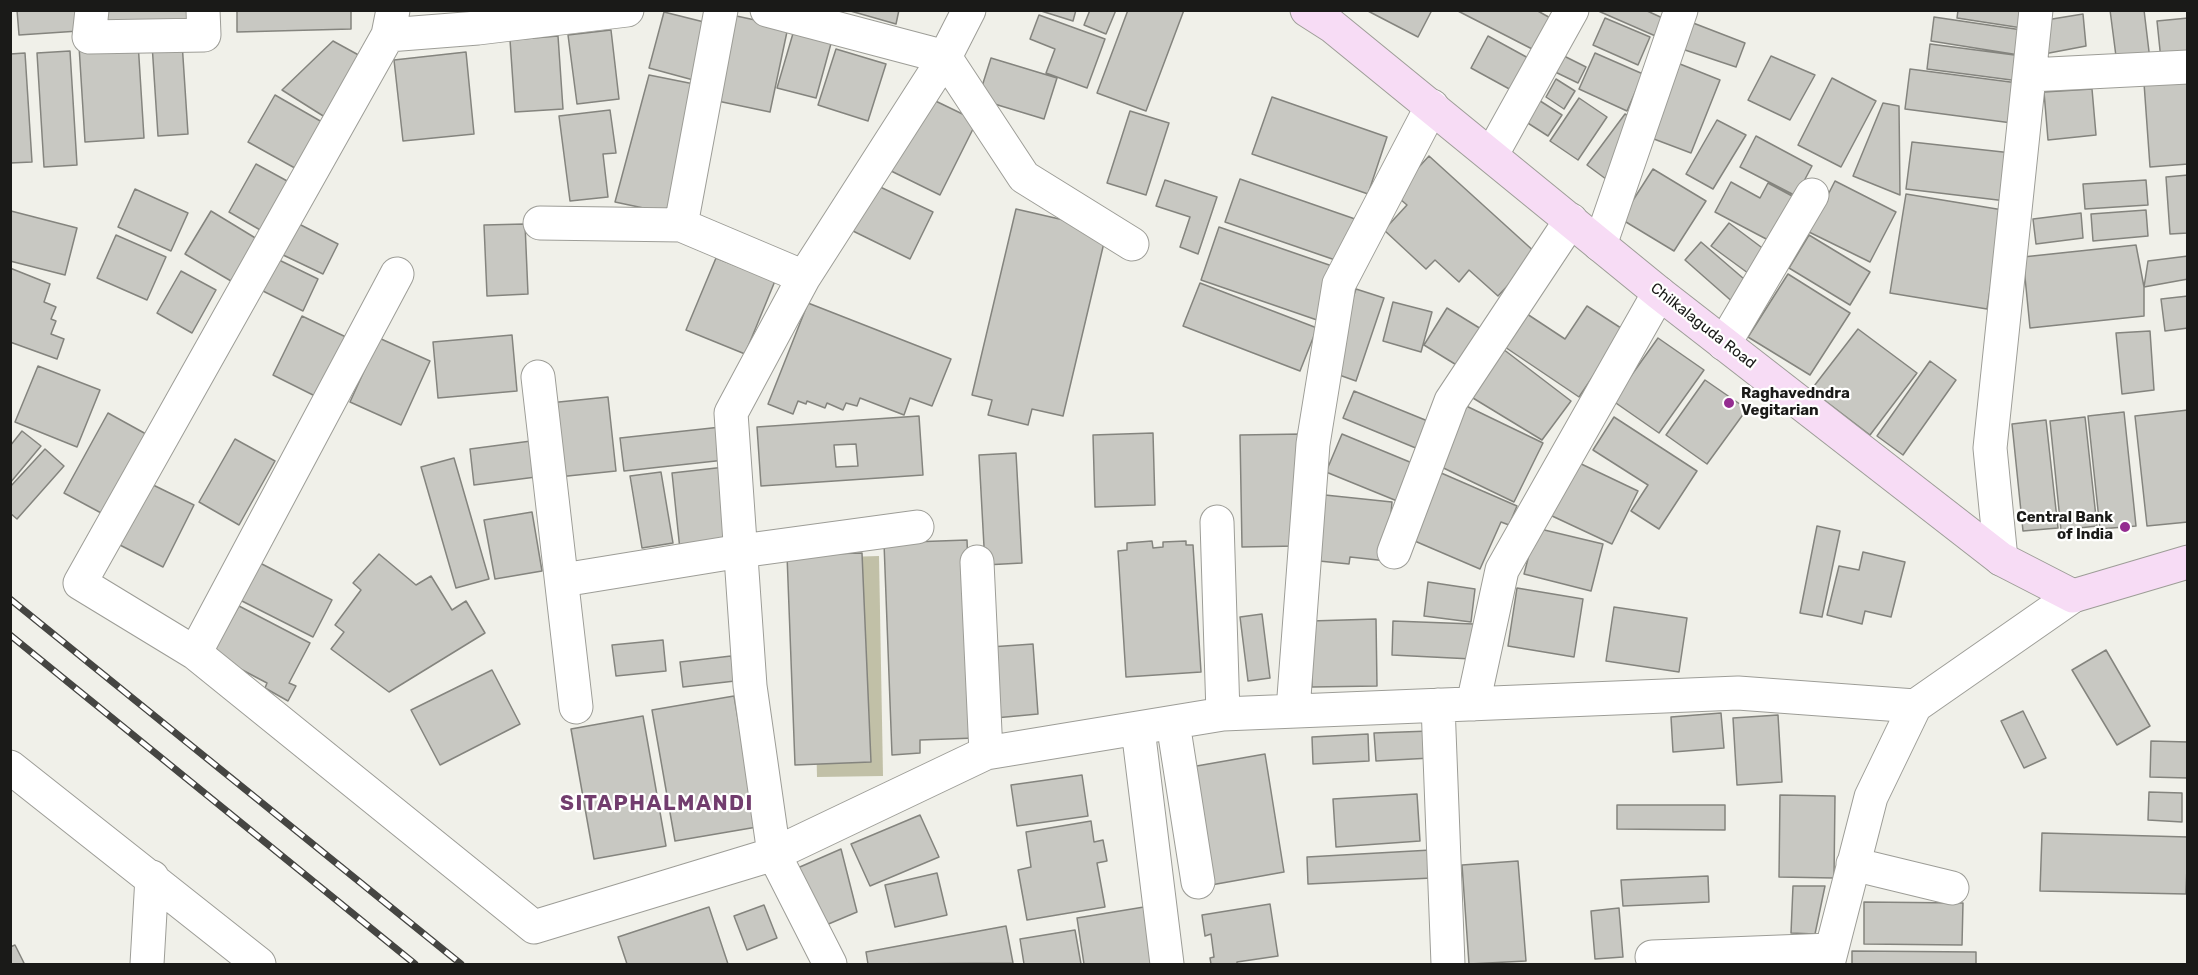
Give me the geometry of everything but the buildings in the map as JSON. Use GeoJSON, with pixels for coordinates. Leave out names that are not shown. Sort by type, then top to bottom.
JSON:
{"type":"FeatureCollection","features":[{"type":"Feature","properties":{"kind":"main road","name":"Chilkalaguda Road"},"geometry":{"type":"LineString","coordinates":[[1307,10],[1332,26],[1492,154],[1659,293],[2001,559],[2073,596]]}},
{"type":"Feature","properties":{"kind":"main road"},"geometry":{"type":"LineString","coordinates":[[2073,596],[2187,562]]}},
{"type":"Feature","properties":{"kind":"street"},"geometry":{"type":"LineString","coordinates":[[92,10],[89,37],[204,35],[203,10]]}},
{"type":"Feature","properties":{"kind":"street"},"geometry":{"type":"LineString","coordinates":[[627,10],[478,20],[390,23],[80,583],[195,653],[534,927],[774,854],[986,753],[1223,714],[1738,693],[1915,706]]}},
{"type":"Feature","properties":{"kind":"street"},"geometry":{"type":"LineString","coordinates":[[681,225],[721,10]]}},
{"type":"Feature","properties":{"kind":"street"},"geometry":{"type":"LineString","coordinates":[[767,10],[945,57],[1024,177],[1132,243]]}},
{"type":"Feature","properties":{"kind":"street"},"geometry":{"type":"LineString","coordinates":[[830,964],[774,854],[750,686],[731,413],[804,277],[945,57],[969,10]]}},
{"type":"Feature","properties":{"kind":"street"},"geometry":{"type":"LineString","coordinates":[[1492,154],[1572,10]]}},
{"type":"Feature","properties":{"kind":"street"},"geometry":{"type":"LineString","coordinates":[[1600,245],[1681,10]]}},
{"type":"Feature","properties":{"kind":"street"},"geometry":{"type":"LineString","coordinates":[[2001,559],[1990,448],[2036,10]]}},
{"type":"Feature","properties":{"kind":"street"},"geometry":{"type":"LineString","coordinates":[[2030,75],[2187,67]]}},
{"type":"Feature","properties":{"kind":"street"},"geometry":{"type":"LineString","coordinates":[[1293,710],[1313,444],[1339,284],[1432,106]]}},
{"type":"Feature","properties":{"kind":"street"},"geometry":{"type":"LineString","coordinates":[[1724,344],[1812,195]]}},
{"type":"Feature","properties":{"kind":"street"},"geometry":{"type":"LineString","coordinates":[[1394,552],[1451,401],[1570,220]]}},
{"type":"Feature","properties":{"kind":"street"},"geometry":{"type":"LineString","coordinates":[[540,223],[681,225],[804,277]]}},
{"type":"Feature","properties":{"kind":"street"},"geometry":{"type":"LineString","coordinates":[[195,653],[397,274]]}},
{"type":"Feature","properties":{"kind":"street"},"geometry":{"type":"LineString","coordinates":[[1473,704],[1502,570],[1659,293]]}},
{"type":"Feature","properties":{"kind":"street"},"geometry":{"type":"LineString","coordinates":[[538,377],[576,707]]}},
{"type":"Feature","properties":{"kind":"street"},"geometry":{"type":"LineString","coordinates":[[1217,522],[1223,714]]}},
{"type":"Feature","properties":{"kind":"street"},"geometry":{"type":"LineString","coordinates":[[563,580],[741,551],[917,527]]}},
{"type":"Feature","properties":{"kind":"street"},"geometry":{"type":"LineString","coordinates":[[977,562],[986,753]]}},
{"type":"Feature","properties":{"kind":"street"},"geometry":{"type":"LineString","coordinates":[[1652,957],[1830,957],[1871,797],[1915,706],[2073,596]]}},
{"type":"Feature","properties":{"kind":"street"},"geometry":{"type":"LineString","coordinates":[[1438,705],[1448,964]]}},
{"type":"Feature","properties":{"kind":"street"},"geometry":{"type":"LineString","coordinates":[[1173,723],[1198,882]]}},
{"type":"Feature","properties":{"kind":"street"},"geometry":{"type":"LineString","coordinates":[[1138,729],[1167,964]]}},
{"type":"Feature","properties":{"kind":"street"},"geometry":{"type":"LineString","coordinates":[[10,767],[152,877],[259,964]]}},
{"type":"Feature","properties":{"kind":"street"},"geometry":{"type":"LineString","coordinates":[[1853,864],[1952,888]]}},
{"type":"Feature","properties":{"kind":"street"},"geometry":{"type":"LineString","coordinates":[[147,964],[152,877]]}},
{"type":"Feature","properties":{"kind":"green space"},"geometry":{"type":"Polygon","coordinates":[[[879,556],[883,776],[817,777],[812,558],[879,556]]]}},
{"type":"Feature","properties":{"kind":"railway"},"geometry":{"type":"LineString","coordinates":[[10,599],[461,964]]}},
{"type":"Feature","properties":{"kind":"railway"},"geometry":{"type":"LineString","coordinates":[[10,635],[415,964]]}},
{"type":"Feature","properties":{"kind":"place","name":"Raghavedndra Vegitarian"},"geometry":{"type":"Point","coordinates":[1729,403]}},
{"type":"Feature","properties":{"kind":"place","name":"Central Bank of India"},"geometry":{"type":"Point","coordinates":[2125,527]}},
{"type":"Feature","properties":{"kind":"district","name":"SITAPHALMANDI"},"geometry":{"type":"Point","coordinates":[657,804]}}]}
